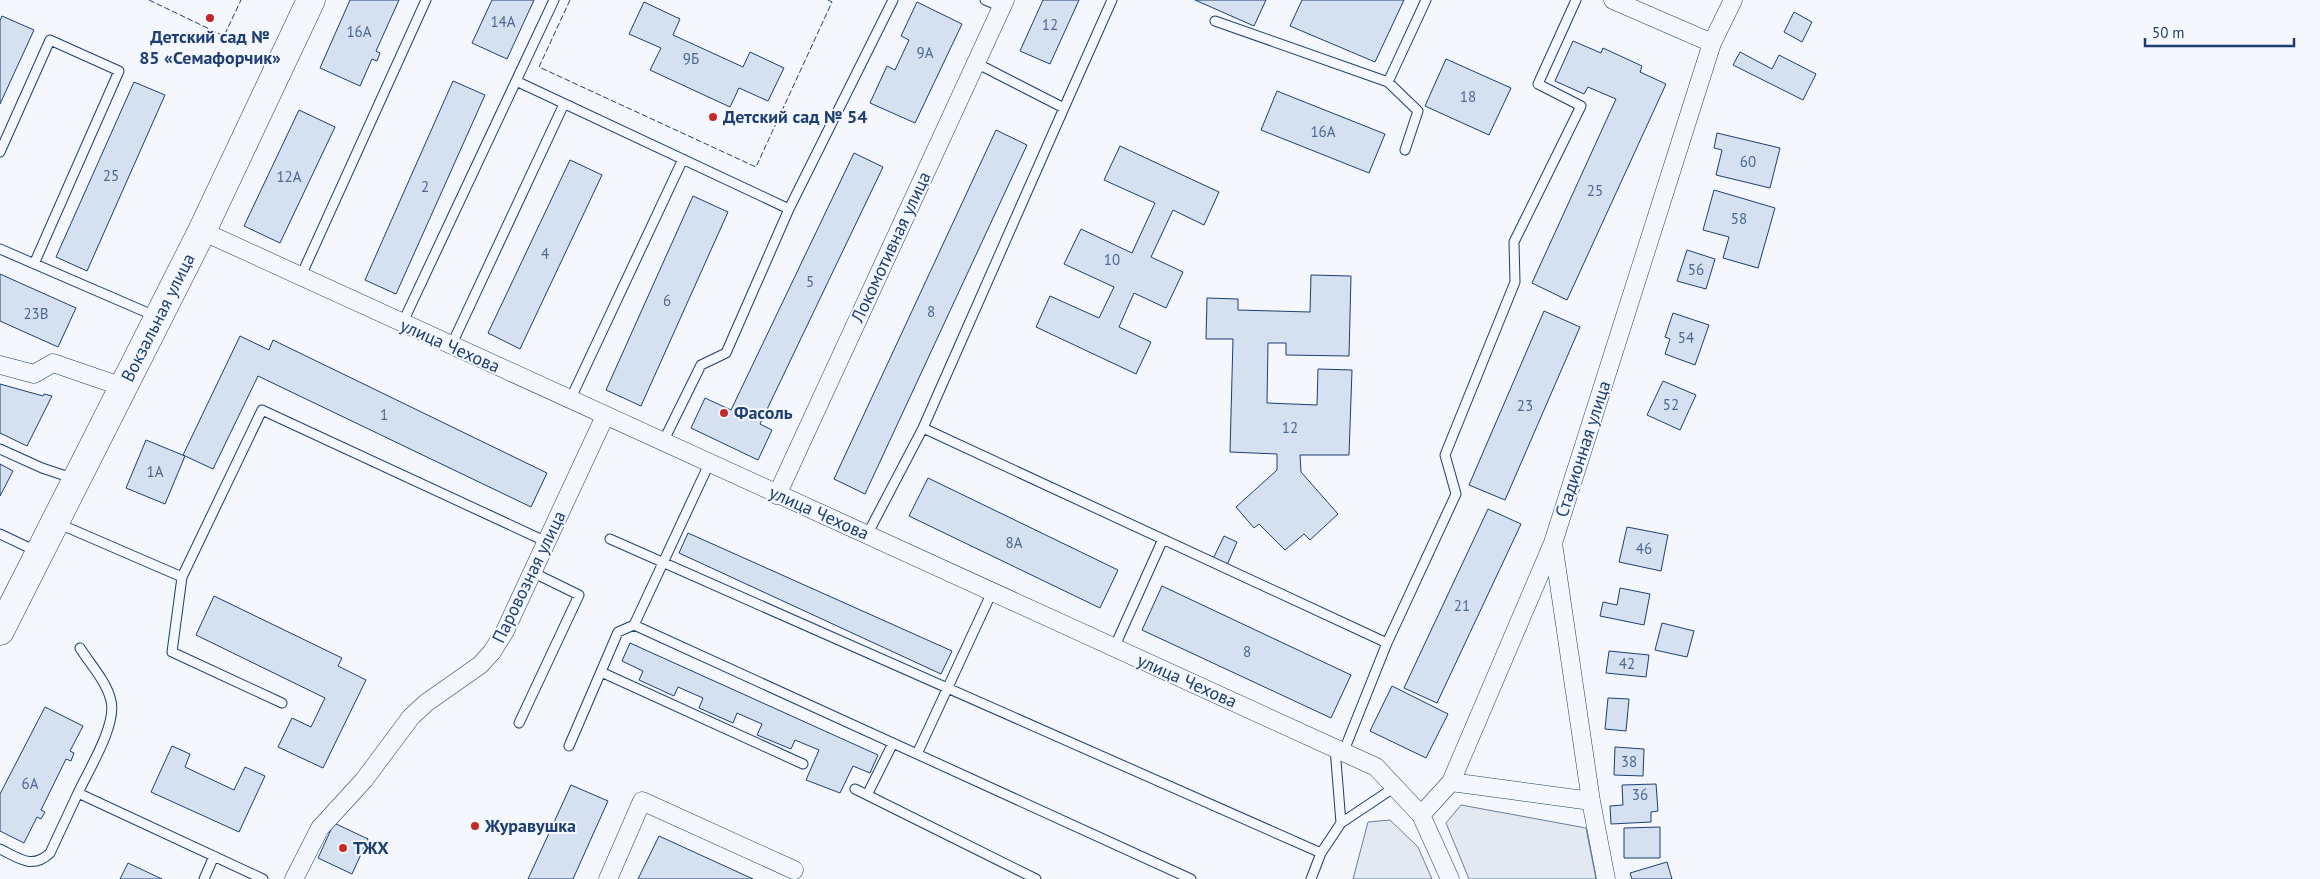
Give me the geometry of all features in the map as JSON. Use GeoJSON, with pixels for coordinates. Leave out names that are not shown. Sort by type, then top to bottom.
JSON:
{"type":"FeatureCollection","features":[{"type":"Feature","properties":{"kind":"main road","name":"Вокзальная улица"},"geometry":{"type":"LineString","coordinates":[[0,631],[75,479],[202,231],[311,0]]}},
{"type":"Feature","properties":{"kind":"street"},"geometry":{"type":"LineString","coordinates":[[1613,0],[1712,44]]}},
{"type":"Feature","properties":{"kind":"street","name":"Стадионная улица"},"geometry":{"type":"LineString","coordinates":[[1421,815],[1451,782],[1553,543],[1712,44],[1734,0]]}},
{"type":"Feature","properties":{"kind":"street","name":"Локомотивная улица"},"geometry":{"type":"LineString","coordinates":[[777,495],[976,63],[997,2]]}},
{"type":"Feature","properties":{"kind":"street","name":"улица Чехова"},"geometry":{"type":"LineString","coordinates":[[202,231],[300,278],[1376,767],[1421,815]]}},
{"type":"Feature","properties":{"kind":"street"},"geometry":{"type":"LineString","coordinates":[[0,365],[34,374],[53,362],[123,387]]}},
{"type":"Feature","properties":{"kind":"street","name":"Паровозная улица"},"geometry":{"type":"LineString","coordinates":[[294,879],[320,828],[364,780],[411,717],[426,703],[480,665],[492,652],[505,631],[605,416]]}},
{"type":"Feature","properties":{"kind":"street"},"geometry":{"type":"LineString","coordinates":[[1553,543],[1591,801],[1606,879]]}},
{"type":"Feature","properties":{"kind":"street"},"geometry":{"type":"LineString","coordinates":[[1451,782],[1591,801]]}},
{"type":"Feature","properties":{"kind":"street"},"geometry":{"type":"LineString","coordinates":[[608,879],[642,802],[794,870]]}},
{"type":"Feature","properties":{"kind":"street"},"geometry":{"type":"LineString","coordinates":[[1421,815],[1450,879]]}},
{"type":"Feature","properties":{"kind":"lane"},"geometry":{"type":"LineString","coordinates":[[300,278],[426,0]]}},
{"type":"Feature","properties":{"kind":"lane"},"geometry":{"type":"LineString","coordinates":[[402,324],[554,0]]}},
{"type":"Feature","properties":{"kind":"lane"},"geometry":{"type":"LineString","coordinates":[[663,442],[701,365],[726,353],[789,209],[892,0]]}},
{"type":"Feature","properties":{"kind":"lane"},"geometry":{"type":"LineString","coordinates":[[867,535],[923,428],[1112,0]]}},
{"type":"Feature","properties":{"kind":"lane"},"geometry":{"type":"LineString","coordinates":[[1388,82],[1426,0]]}},
{"type":"Feature","properties":{"kind":"lane"},"geometry":{"type":"LineString","coordinates":[[1341,823],[1339,750],[1456,494],[1445,455],[1515,282],[1514,242],[1581,106],[1538,84],[1576,0]]}},
{"type":"Feature","properties":{"kind":"lane"},"geometry":{"type":"LineString","coordinates":[[1215,21],[1388,82],[1418,111],[1405,150]]}},
{"type":"Feature","properties":{"kind":"lane"},"geometry":{"type":"LineString","coordinates":[[0,152],[50,40],[119,71],[34,264]]}},
{"type":"Feature","properties":{"kind":"lane"},"geometry":{"type":"LineString","coordinates":[[976,63],[1064,108]]}},
{"type":"Feature","properties":{"kind":"lane"},"geometry":{"type":"LineString","coordinates":[[516,81],[789,209]]}},
{"type":"Feature","properties":{"kind":"lane"},"geometry":{"type":"LineString","coordinates":[[450,346],[564,104]]}},
{"type":"Feature","properties":{"kind":"lane"},"geometry":{"type":"LineString","coordinates":[[570,400],[683,159]]}},
{"type":"Feature","properties":{"kind":"lane"},"geometry":{"type":"LineString","coordinates":[[0,249],[158,317]]}},
{"type":"Feature","properties":{"kind":"lane"},"geometry":{"type":"LineString","coordinates":[[282,704],[172,652],[182,577],[262,410],[547,542]]}},
{"type":"Feature","properties":{"kind":"lane"},"geometry":{"type":"LineString","coordinates":[[923,428],[1387,643]]}},
{"type":"Feature","properties":{"kind":"lane"},"geometry":{"type":"LineString","coordinates":[[0,449],[42,468],[75,479]]}},
{"type":"Feature","properties":{"kind":"lane"},"geometry":{"type":"LineString","coordinates":[[569,746],[618,632],[634,625],[709,464]]}},
{"type":"Feature","properties":{"kind":"lane"},"geometry":{"type":"LineString","coordinates":[[54,522],[182,577]]}},
{"type":"Feature","properties":{"kind":"lane"},"geometry":{"type":"LineString","coordinates":[[0,534],[39,552]]}},
{"type":"Feature","properties":{"kind":"lane"},"geometry":{"type":"LineString","coordinates":[[610,539],[1321,853]]}},
{"type":"Feature","properties":{"kind":"lane"},"geometry":{"type":"LineString","coordinates":[[1114,648],[1163,539]]}},
{"type":"Feature","properties":{"kind":"lane"},"geometry":{"type":"LineString","coordinates":[[519,723],[579,595],[532,572]]}},
{"type":"Feature","properties":{"kind":"lane"},"geometry":{"type":"LineString","coordinates":[[917,754],[992,592]]}},
{"type":"Feature","properties":{"kind":"lane"},"geometry":{"type":"LineString","coordinates":[[634,625],[1191,879]]}},
{"type":"Feature","properties":{"kind":"lane"},"geometry":{"type":"LineString","coordinates":[[1,853],[35,863],[43,860],[50,853],[109,725],[112,708],[106,688],[80,648]]}},
{"type":"Feature","properties":{"kind":"lane"},"geometry":{"type":"LineString","coordinates":[[601,672],[803,764]]}},
{"type":"Feature","properties":{"kind":"lane"},"geometry":{"type":"LineString","coordinates":[[868,794],[892,743]]}},
{"type":"Feature","properties":{"kind":"lane"},"geometry":{"type":"LineString","coordinates":[[1311,879],[1321,853],[1341,823],[1395,787]]}},
{"type":"Feature","properties":{"kind":"lane"},"geometry":{"type":"LineString","coordinates":[[855,788],[1036,879]]}},
{"type":"Feature","properties":{"kind":"lane"},"geometry":{"type":"LineString","coordinates":[[78,793],[263,879]]}},
{"type":"Feature","properties":{"kind":"lane"},"geometry":{"type":"LineString","coordinates":[[204,879],[214,856]]}},
{"type":"Feature","properties":{"kind":"shaded area"},"geometry":{"type":"Polygon","coordinates":[[[1461,805],[1586,828],[1596,879],[1469,879],[1446,823],[1461,805]]]}},
{"type":"Feature","properties":{"kind":"shaded area"},"geometry":{"type":"Polygon","coordinates":[[[1390,820],[1418,847],[1432,879],[1353,879],[1368,822],[1390,820]]]}},
{"type":"Feature","properties":{"kind":"building"},"geometry":{"type":"Polygon","coordinates":[[[350,0],[399,0],[376,51],[380,53],[377,61],[372,59],[360,86],[320,68],[350,0]]]}},
{"type":"Feature","properties":{"kind":"building"},"geometry":{"type":"Polygon","coordinates":[[[492,0],[534,0],[507,59],[472,43],[492,0]]]}},
{"type":"Feature","properties":{"kind":"building"},"geometry":{"type":"Polygon","coordinates":[[[1043,0],[1079,0],[1050,64],[1020,51],[1043,0]]]}},
{"type":"Feature","properties":{"kind":"building"},"geometry":{"type":"Polygon","coordinates":[[[1195,0],[1266,0],[1254,26],[1195,0]]]}},
{"type":"Feature","properties":{"kind":"building"},"geometry":{"type":"Polygon","coordinates":[[[1302,0],[1404,0],[1375,62],[1290,26],[1302,0]]]}},
{"type":"Feature","properties":{"kind":"building"},"geometry":{"type":"Polygon","coordinates":[[[644,2],[680,19],[673,35],[743,67],[750,52],[784,68],[768,101],[739,88],[730,107],[650,70],[661,48],[629,34],[644,2]]]}},
{"type":"Feature","properties":{"kind":"building"},"geometry":{"type":"Polygon","coordinates":[[[917,2],[962,24],[915,123],[870,103],[887,66],[895,70],[909,40],[901,36],[917,2]]]}},
{"type":"Feature","properties":{"kind":"building"},"geometry":{"type":"Polygon","coordinates":[[[1794,12],[1812,22],[1802,42],[1784,32],[1794,12]]]}},
{"type":"Feature","properties":{"kind":"building"},"geometry":{"type":"Polygon","coordinates":[[[2,16],[34,30],[0,104],[0,21],[2,16]]]}},
{"type":"Feature","properties":{"kind":"building"},"geometry":{"type":"Polygon","coordinates":[[[1573,41],[1601,53],[1603,48],[1642,66],[1640,72],[1666,84],[1567,300],[1532,283],[1616,99],[1588,87],[1584,94],[1555,81],[1573,41]]]}},
{"type":"Feature","properties":{"kind":"building"},"geometry":{"type":"Polygon","coordinates":[[[1740,52],[1772,69],[1779,55],[1816,74],[1803,100],[1733,65],[1740,52]]]}},
{"type":"Feature","properties":{"kind":"building"},"geometry":{"type":"Polygon","coordinates":[[[1446,59],[1511,88],[1489,135],[1425,106],[1446,59]]]}},
{"type":"Feature","properties":{"kind":"building"},"geometry":{"type":"Polygon","coordinates":[[[453,81],[485,95],[396,294],[365,280],[453,81]]]}},
{"type":"Feature","properties":{"kind":"building"},"geometry":{"type":"Polygon","coordinates":[[[134,82],[165,95],[87,271],[56,257],[134,82]]]}},
{"type":"Feature","properties":{"kind":"building"},"geometry":{"type":"Polygon","coordinates":[[[1277,91],[1385,134],[1369,173],[1261,130],[1277,91]]]}},
{"type":"Feature","properties":{"kind":"building"},"geometry":{"type":"Polygon","coordinates":[[[299,110],[335,127],[280,243],[244,226],[299,110]]]}},
{"type":"Feature","properties":{"kind":"building"},"geometry":{"type":"Polygon","coordinates":[[[996,130],[1027,145],[865,494],[834,479],[996,130]]]}},
{"type":"Feature","properties":{"kind":"building"},"geometry":{"type":"Polygon","coordinates":[[[1717,133],[1780,148],[1770,188],[1716,175],[1722,150],[1714,148],[1717,133]]]}},
{"type":"Feature","properties":{"kind":"building"},"geometry":{"type":"Polygon","coordinates":[[[1120,146],[1219,192],[1204,225],[1173,210],[1151,257],[1183,272],[1166,308],[1134,293],[1119,327],[1151,342],[1136,374],[1036,327],[1050,296],[1099,318],[1114,287],[1064,264],[1081,229],[1132,253],[1155,203],[1104,180],[1120,146]]]}},
{"type":"Feature","properties":{"kind":"building"},"geometry":{"type":"Polygon","coordinates":[[[854,153],[883,167],[760,424],[772,430],[758,460],[691,428],[705,398],[731,410],[854,153]]]}},
{"type":"Feature","properties":{"kind":"building"},"geometry":{"type":"Polygon","coordinates":[[[570,160],[602,175],[520,349],[488,333],[570,160]]]}},
{"type":"Feature","properties":{"kind":"building"},"geometry":{"type":"Polygon","coordinates":[[[1714,190],[1775,208],[1758,268],[1723,258],[1729,237],[1703,230],[1714,190]]]}},
{"type":"Feature","properties":{"kind":"building"},"geometry":{"type":"Polygon","coordinates":[[[693,196],[728,212],[641,406],[606,390],[693,196]]]}},
{"type":"Feature","properties":{"kind":"building"},"geometry":{"type":"Polygon","coordinates":[[[1687,250],[1715,259],[1706,289],[1677,281],[1687,250]]]}},
{"type":"Feature","properties":{"kind":"building"},"geometry":{"type":"Polygon","coordinates":[[[0,274],[76,308],[58,347],[0,321],[0,274]]]}},
{"type":"Feature","properties":{"kind":"building"},"geometry":{"type":"Polygon","coordinates":[[[1311,275],[1351,276],[1349,356],[1286,355],[1286,343],[1268,343],[1267,403],[1317,405],[1318,369],[1352,370],[1349,455],[1300,455],[1301,472],[1338,514],[1310,540],[1304,534],[1285,550],[1259,524],[1254,528],[1236,507],[1277,470],[1277,454],[1230,452],[1233,339],[1206,339],[1207,298],[1238,299],[1238,310],[1310,312],[1311,275]]]}},
{"type":"Feature","properties":{"kind":"building"},"geometry":{"type":"Polygon","coordinates":[[[1544,311],[1580,327],[1505,500],[1469,485],[1544,311]]]}},
{"type":"Feature","properties":{"kind":"building"},"geometry":{"type":"Polygon","coordinates":[[[1673,313],[1709,325],[1695,365],[1665,354],[1670,339],[1665,337],[1673,313]]]}},
{"type":"Feature","properties":{"kind":"building"},"geometry":{"type":"Polygon","coordinates":[[[240,336],[269,350],[273,340],[547,473],[531,507],[258,376],[213,469],[183,455],[240,336]]]}},
{"type":"Feature","properties":{"kind":"building"},"geometry":{"type":"Polygon","coordinates":[[[1663,381],[1696,395],[1680,430],[1647,415],[1663,381]]]}},
{"type":"Feature","properties":{"kind":"building"},"geometry":{"type":"Polygon","coordinates":[[[0,384],[43,396],[44,394],[52,396],[27,446],[0,433],[0,384]]]}},
{"type":"Feature","properties":{"kind":"building"},"geometry":{"type":"Polygon","coordinates":[[[146,440],[185,456],[165,504],[126,488],[146,440]]]}},
{"type":"Feature","properties":{"kind":"building"},"geometry":{"type":"Polygon","coordinates":[[[0,464],[13,471],[0,496],[0,464]]]}},
{"type":"Feature","properties":{"kind":"building"},"geometry":{"type":"Polygon","coordinates":[[[928,478],[1118,570],[1100,608],[909,516],[928,478]]]}},
{"type":"Feature","properties":{"kind":"building"},"geometry":{"type":"Polygon","coordinates":[[[1488,509],[1521,524],[1437,703],[1404,688],[1488,509]]]}},
{"type":"Feature","properties":{"kind":"building"},"geometry":{"type":"Polygon","coordinates":[[[1627,527],[1668,535],[1661,571],[1619,562],[1627,527]]]}},
{"type":"Feature","properties":{"kind":"building"},"geometry":{"type":"Polygon","coordinates":[[[688,533],[952,651],[941,674],[679,553],[688,533]]]}},
{"type":"Feature","properties":{"kind":"building"},"geometry":{"type":"Polygon","coordinates":[[[1224,536],[1237,542],[1227,565],[1213,559],[1224,536]]]}},
{"type":"Feature","properties":{"kind":"building"},"geometry":{"type":"Polygon","coordinates":[[[1162,586],[1351,675],[1331,718],[1142,630],[1162,586]]]}},
{"type":"Feature","properties":{"kind":"building"},"geometry":{"type":"Polygon","coordinates":[[[1620,588],[1650,594],[1644,625],[1600,616],[1603,602],[1617,605],[1620,588]]]}},
{"type":"Feature","properties":{"kind":"building"},"geometry":{"type":"Polygon","coordinates":[[[214,596],[342,658],[338,666],[366,680],[323,768],[278,747],[292,718],[311,727],[325,698],[196,635],[214,596]]]}},
{"type":"Feature","properties":{"kind":"building"},"geometry":{"type":"Polygon","coordinates":[[[1662,623],[1694,631],[1687,657],[1655,650],[1662,623]]]}},
{"type":"Feature","properties":{"kind":"building"},"geometry":{"type":"Polygon","coordinates":[[[630,643],[878,755],[870,773],[853,766],[840,793],[806,780],[819,750],[795,740],[791,749],[757,735],[762,724],[737,713],[733,723],[699,708],[703,698],[678,687],[674,696],[639,680],[643,671],[622,661],[630,643]]]}},
{"type":"Feature","properties":{"kind":"building"},"geometry":{"type":"Polygon","coordinates":[[[1609,651],[1649,655],[1646,677],[1606,673],[1609,651]]]}},
{"type":"Feature","properties":{"kind":"building"},"geometry":{"type":"Polygon","coordinates":[[[1392,686],[1448,714],[1426,758],[1370,731],[1392,686]]]}},
{"type":"Feature","properties":{"kind":"building"},"geometry":{"type":"Polygon","coordinates":[[[1608,698],[1629,699],[1626,731],[1605,729],[1608,698]]]}},
{"type":"Feature","properties":{"kind":"building"},"geometry":{"type":"Polygon","coordinates":[[[45,707],[83,726],[70,751],[74,753],[71,761],[66,759],[41,810],[45,812],[41,819],[37,817],[24,843],[0,831],[0,794],[45,707]]]}},
{"type":"Feature","properties":{"kind":"building"},"geometry":{"type":"Polygon","coordinates":[[[172,746],[190,754],[185,767],[234,790],[245,767],[265,776],[239,832],[151,792],[172,746]]]}},
{"type":"Feature","properties":{"kind":"building"},"geometry":{"type":"Polygon","coordinates":[[[1615,747],[1644,749],[1643,776],[1614,775],[1615,747]]]}},
{"type":"Feature","properties":{"kind":"building"},"geometry":{"type":"Polygon","coordinates":[[[1656,784],[1658,811],[1651,812],[1651,822],[1611,824],[1610,806],[1623,805],[1622,785],[1656,784]]]}},
{"type":"Feature","properties":{"kind":"building"},"geometry":{"type":"Polygon","coordinates":[[[571,785],[608,801],[573,879],[528,879],[571,785]]]}},
{"type":"Feature","properties":{"kind":"building","name":"ТЖХ"},"geometry":{"type":"Polygon","coordinates":[[[334,823],[368,839],[352,874],[318,858],[334,823]]]}},
{"type":"Feature","properties":{"kind":"building"},"geometry":{"type":"Polygon","coordinates":[[[1660,827],[1660,858],[1624,858],[1624,828],[1660,827]]]}},
{"type":"Feature","properties":{"kind":"building"},"geometry":{"type":"Polygon","coordinates":[[[659,836],[753,879],[638,879],[659,836]]]}},
{"type":"Feature","properties":{"kind":"building"},"geometry":{"type":"Polygon","coordinates":[[[1667,862],[1672,879],[1632,879],[1630,873],[1667,862]]]}},
{"type":"Feature","properties":{"kind":"building"},"geometry":{"type":"Polygon","coordinates":[[[128,863],[162,879],[120,879],[128,863]]]}},
{"type":"Feature","properties":{"kind":"fence"},"geometry":{"type":"LineString","coordinates":[[149,0],[224,36],[241,0]]}},
{"type":"Feature","properties":{"kind":"fence"},"geometry":{"type":"LineString","coordinates":[[570,0],[539,67],[756,167],[832,2],[828,0]]}},
{"type":"Feature","properties":{"kind":"place","name":"Детский сад № 85 «Семафорчик»"},"geometry":{"type":"Point","coordinates":[210,18]}},
{"type":"Feature","properties":{"kind":"place","name":"Детский сад № 54"},"geometry":{"type":"Point","coordinates":[713,117]}},
{"type":"Feature","properties":{"kind":"place","name":"Фасоль"},"geometry":{"type":"Point","coordinates":[724,413]}},
{"type":"Feature","properties":{"kind":"place","name":"Журавушка"},"geometry":{"type":"Point","coordinates":[475,826]}},
{"type":"Feature","properties":{"kind":"place","name":"ТЖХ"},"geometry":{"type":"Point","coordinates":[343,848]}}]}
